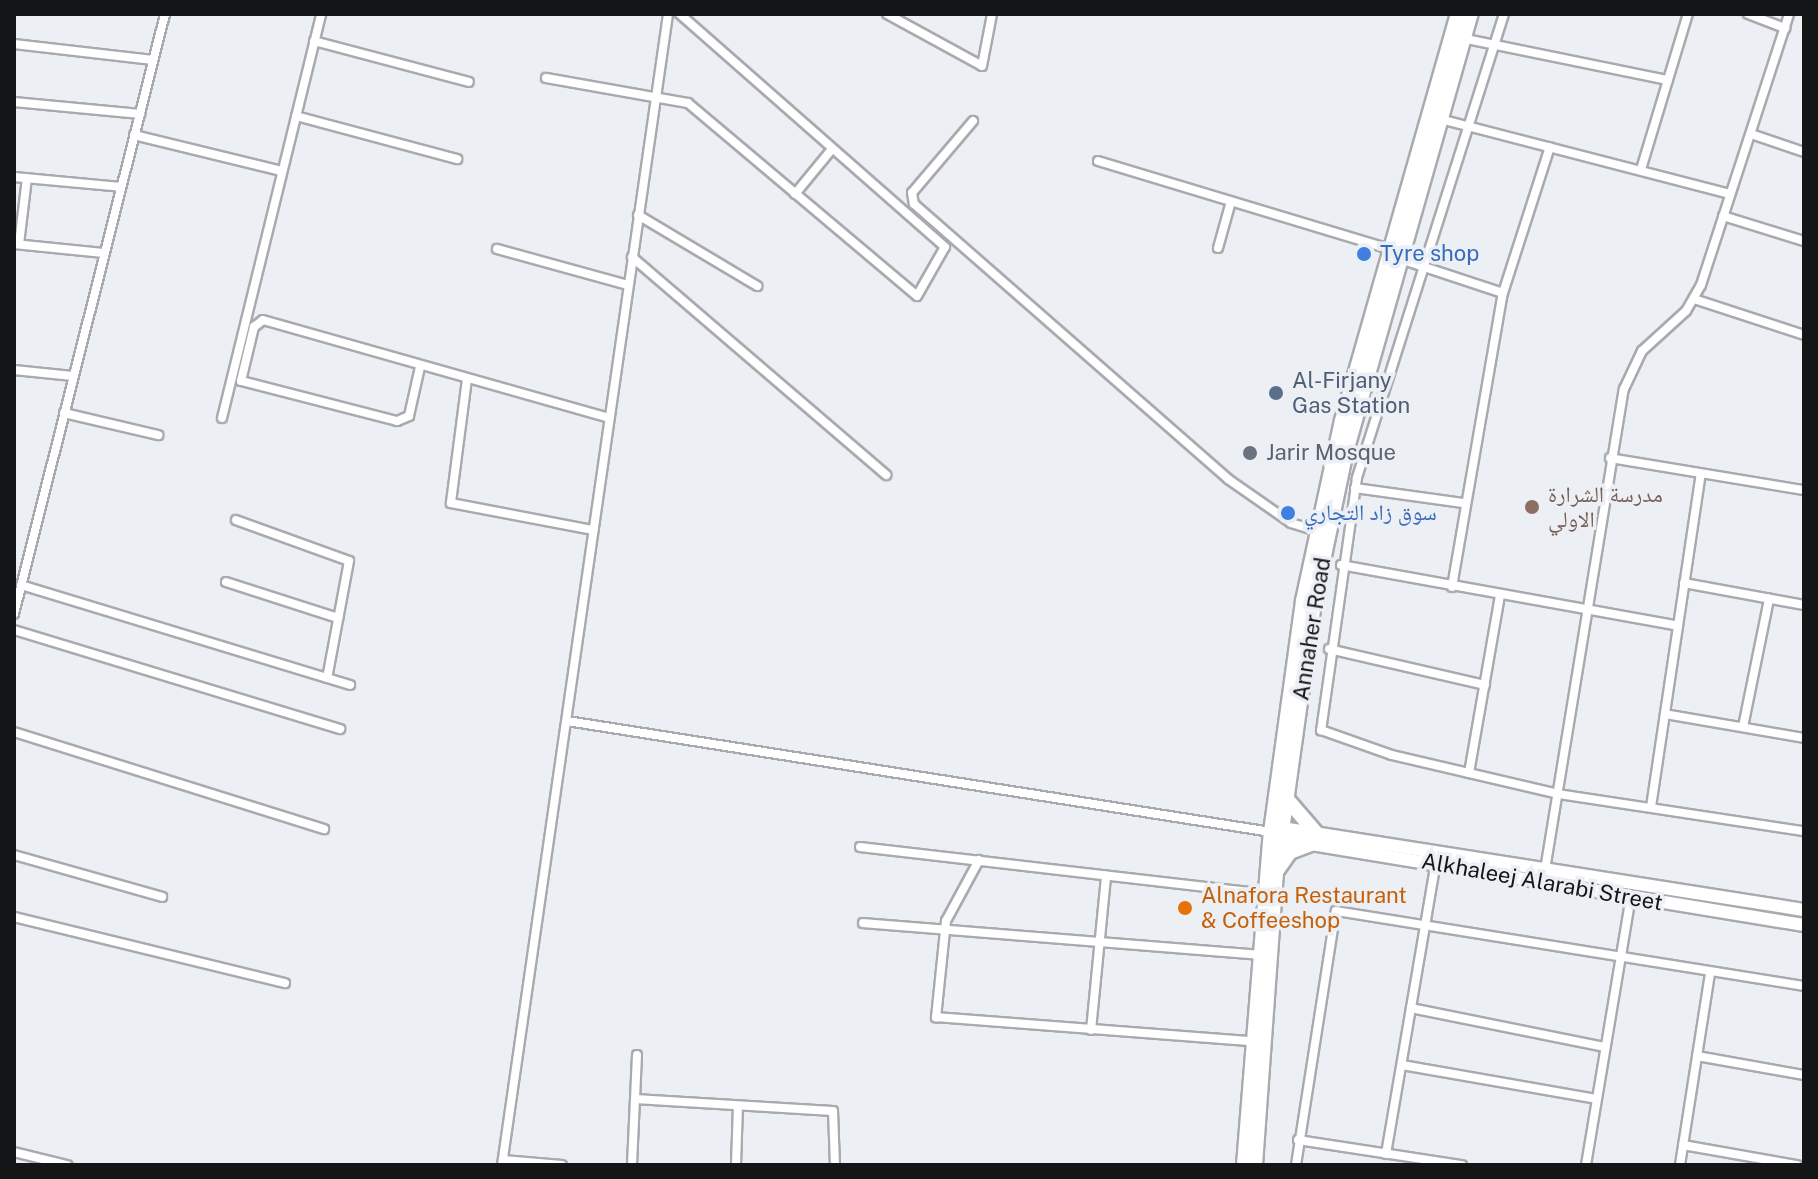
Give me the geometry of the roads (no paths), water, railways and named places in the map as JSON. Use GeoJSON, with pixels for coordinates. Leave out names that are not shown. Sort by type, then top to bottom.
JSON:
{"type":"FeatureCollection","features":[{"type":"Feature","properties":{"kind":"main road","name":"Annaher Road"},"geometry":{"type":"LineString","coordinates":[[1244,1165],[1264,894],[1286,797],[1325,547],[1394,254],[1439,119],[1458,38],[1458,14]]}},
{"type":"Feature","properties":{"kind":"main road","name":"Annaher Road"},"geometry":{"type":"LineString","coordinates":[[1255,1165],[1278,833],[1317,531],[1458,38],[1471,14]]}},
{"type":"Feature","properties":{"kind":"main road"},"geometry":{"type":"LineString","coordinates":[[1276,873],[1290,852],[1315,838],[1286,797]]}},
{"type":"Feature","properties":{"kind":"main road","name":"Alkhaleej Alarabi Street"},"geometry":{"type":"LineString","coordinates":[[1278,833],[1804,910]]}},
{"type":"Feature","properties":{"kind":"main road","name":"Alkhaleej Alarabi Street"},"geometry":{"type":"LineString","coordinates":[[1315,838],[1436,863],[1804,925]]}},
{"type":"Feature","properties":{"kind":"main road"},"geometry":{"type":"LineString","coordinates":[[1780,921],[1783,907]]}},
{"type":"Feature","properties":{"kind":"street"},"geometry":{"type":"LineString","coordinates":[[14,614],[165,14]]}},
{"type":"Feature","properties":{"kind":"street"},"geometry":{"type":"LineString","coordinates":[[222,418],[321,14]]}},
{"type":"Feature","properties":{"kind":"street"},"geometry":{"type":"LineString","coordinates":[[562,1165],[503,1163],[668,14]]}},
{"type":"Feature","properties":{"kind":"street"},"geometry":{"type":"LineString","coordinates":[[546,78],[657,93],[703,114],[917,296],[947,249],[680,14]]}},
{"type":"Feature","properties":{"kind":"street"},"geometry":{"type":"LineString","coordinates":[[887,14],[982,66],[992,14]]}},
{"type":"Feature","properties":{"kind":"street"},"geometry":{"type":"LineString","coordinates":[[1504,14],[1355,488],[1329,649],[1323,732],[1558,794],[1804,831]]}},
{"type":"Feature","properties":{"kind":"street"},"geometry":{"type":"LineString","coordinates":[[1642,166],[1688,14]]}},
{"type":"Feature","properties":{"kind":"street"},"geometry":{"type":"LineString","coordinates":[[1748,14],[1785,28]]}},
{"type":"Feature","properties":{"kind":"street"},"geometry":{"type":"LineString","coordinates":[[1545,870],[1589,613],[1610,458],[1635,363],[1694,299],[1789,14]]}},
{"type":"Feature","properties":{"kind":"street"},"geometry":{"type":"LineString","coordinates":[[1458,38],[1668,80]]}},
{"type":"Feature","properties":{"kind":"street"},"geometry":{"type":"LineString","coordinates":[[314,41],[469,82]]}},
{"type":"Feature","properties":{"kind":"street"},"geometry":{"type":"LineString","coordinates":[[14,44],[153,60]]}},
{"type":"Feature","properties":{"kind":"street"},"geometry":{"type":"LineString","coordinates":[[14,102],[140,114]]}},
{"type":"Feature","properties":{"kind":"street"},"geometry":{"type":"LineString","coordinates":[[296,116],[457,159]]}},
{"type":"Feature","properties":{"kind":"street"},"geometry":{"type":"LineString","coordinates":[[1439,119],[1642,166],[1729,194]]}},
{"type":"Feature","properties":{"kind":"street"},"geometry":{"type":"LineString","coordinates":[[973,121],[912,193],[914,204],[1228,479],[1291,523],[1317,531]]}},
{"type":"Feature","properties":{"kind":"street"},"geometry":{"type":"LineString","coordinates":[[1751,134],[1804,152]]}},
{"type":"Feature","properties":{"kind":"street"},"geometry":{"type":"LineString","coordinates":[[134,135],[282,171]]}},
{"type":"Feature","properties":{"kind":"street"},"geometry":{"type":"LineString","coordinates":[[1452,587],[1463,503],[1503,293],[1550,147]]}},
{"type":"Feature","properties":{"kind":"street"},"geometry":{"type":"LineString","coordinates":[[795,194],[832,149]]}},
{"type":"Feature","properties":{"kind":"street"},"geometry":{"type":"LineString","coordinates":[[1098,161],[1230,205],[1394,254],[1423,267],[1503,293]]}},
{"type":"Feature","properties":{"kind":"street"},"geometry":{"type":"LineString","coordinates":[[14,177],[121,187]]}},
{"type":"Feature","properties":{"kind":"street"},"geometry":{"type":"LineString","coordinates":[[27,178],[16,244],[104,253]]}},
{"type":"Feature","properties":{"kind":"street"},"geometry":{"type":"LineString","coordinates":[[1218,248],[1230,205]]}},
{"type":"Feature","properties":{"kind":"street"},"geometry":{"type":"LineString","coordinates":[[638,215],[757,286]]}},
{"type":"Feature","properties":{"kind":"street"},"geometry":{"type":"LineString","coordinates":[[1723,216],[1804,241]]}},
{"type":"Feature","properties":{"kind":"street"},"geometry":{"type":"LineString","coordinates":[[497,249],[628,285]]}},
{"type":"Feature","properties":{"kind":"street"},"geometry":{"type":"LineString","coordinates":[[632,257],[886,475]]}},
{"type":"Feature","properties":{"kind":"street"},"geometry":{"type":"LineString","coordinates":[[1694,299],[1804,335]]}},
{"type":"Feature","properties":{"kind":"street"},"geometry":{"type":"LineString","coordinates":[[420,367],[409,416],[397,421],[241,381],[254,327],[263,320],[420,367],[609,418]]}},
{"type":"Feature","properties":{"kind":"street"},"geometry":{"type":"LineString","coordinates":[[14,370],[73,376]]}},
{"type":"Feature","properties":{"kind":"street"},"geometry":{"type":"LineString","coordinates":[[467,379],[451,503],[593,530]]}},
{"type":"Feature","properties":{"kind":"street"},"geometry":{"type":"LineString","coordinates":[[64,413],[158,435]]}},
{"type":"Feature","properties":{"kind":"street"},"geometry":{"type":"LineString","coordinates":[[1610,458],[1804,490]]}},
{"type":"Feature","properties":{"kind":"street"},"geometry":{"type":"LineString","coordinates":[[1651,807],[1701,474]]}},
{"type":"Feature","properties":{"kind":"street"},"geometry":{"type":"LineString","coordinates":[[1355,488],[1463,503]]}},
{"type":"Feature","properties":{"kind":"street"},"geometry":{"type":"LineString","coordinates":[[236,520],[345,555],[350,567],[327,678]]}},
{"type":"Feature","properties":{"kind":"street"},"geometry":{"type":"LineString","coordinates":[[1341,565],[1589,613],[1676,625]]}},
{"type":"Feature","properties":{"kind":"street"},"geometry":{"type":"LineString","coordinates":[[226,582],[338,618]]}},
{"type":"Feature","properties":{"kind":"street"},"geometry":{"type":"LineString","coordinates":[[1684,583],[1804,605]]}},
{"type":"Feature","properties":{"kind":"street"},"geometry":{"type":"LineString","coordinates":[[21,585],[350,685]]}},
{"type":"Feature","properties":{"kind":"street"},"geometry":{"type":"LineString","coordinates":[[1469,773],[1500,596]]}},
{"type":"Feature","properties":{"kind":"street"},"geometry":{"type":"LineString","coordinates":[[1743,727],[1769,599]]}},
{"type":"Feature","properties":{"kind":"street"},"geometry":{"type":"LineString","coordinates":[[14,630],[340,729]]}},
{"type":"Feature","properties":{"kind":"street"},"geometry":{"type":"LineString","coordinates":[[1329,649],[1485,685]]}},
{"type":"Feature","properties":{"kind":"street"},"geometry":{"type":"LineString","coordinates":[[1665,714],[1804,738]]}},
{"type":"Feature","properties":{"kind":"street"},"geometry":{"type":"LineString","coordinates":[[567,721],[1278,833]]}},
{"type":"Feature","properties":{"kind":"street"},"geometry":{"type":"LineString","coordinates":[[14,732],[324,829]]}},
{"type":"Feature","properties":{"kind":"street"},"geometry":{"type":"LineString","coordinates":[[860,847],[1264,894]]}},
{"type":"Feature","properties":{"kind":"street"},"geometry":{"type":"LineString","coordinates":[[14,855],[162,897]]}},
{"type":"Feature","properties":{"kind":"street"},"geometry":{"type":"LineString","coordinates":[[979,860],[944,931],[936,1017],[1251,1041]]}},
{"type":"Feature","properties":{"kind":"street"},"geometry":{"type":"LineString","coordinates":[[1386,1154],[1436,863]]}},
{"type":"Feature","properties":{"kind":"street"},"geometry":{"type":"LineString","coordinates":[[1091,1030],[1106,876]]}},
{"type":"Feature","properties":{"kind":"street"},"geometry":{"type":"LineString","coordinates":[[1586,1165],[1631,897]]}},
{"type":"Feature","properties":{"kind":"street"},"geometry":{"type":"LineString","coordinates":[[1296,1165],[1332,914],[1425,922],[1710,973],[1804,986]]}},
{"type":"Feature","properties":{"kind":"street"},"geometry":{"type":"LineString","coordinates":[[14,917],[285,983]]}},
{"type":"Feature","properties":{"kind":"street"},"geometry":{"type":"LineString","coordinates":[[863,923],[1258,955]]}},
{"type":"Feature","properties":{"kind":"street"},"geometry":{"type":"LineString","coordinates":[[1680,1165],[1710,973]]}},
{"type":"Feature","properties":{"kind":"street"},"geometry":{"type":"LineString","coordinates":[[1411,1008],[1605,1047]]}},
{"type":"Feature","properties":{"kind":"street"},"geometry":{"type":"LineString","coordinates":[[632,1165],[637,1055]]}},
{"type":"Feature","properties":{"kind":"street"},"geometry":{"type":"LineString","coordinates":[[1697,1056],[1804,1075]]}},
{"type":"Feature","properties":{"kind":"street"},"geometry":{"type":"LineString","coordinates":[[1402,1065],[1596,1099]]}},
{"type":"Feature","properties":{"kind":"street"},"geometry":{"type":"LineString","coordinates":[[635,1099],[837,1112],[835,1165]]}},
{"type":"Feature","properties":{"kind":"street"},"geometry":{"type":"LineString","coordinates":[[736,1165],[738,1106]]}},
{"type":"Feature","properties":{"kind":"street"},"geometry":{"type":"LineString","coordinates":[[1298,1140],[1462,1165]]}},
{"type":"Feature","properties":{"kind":"street"},"geometry":{"type":"LineString","coordinates":[[1683,1145],[1797,1165]]}},
{"type":"Feature","properties":{"kind":"street"},"geometry":{"type":"LineString","coordinates":[[14,1152],[67,1165]]}},
{"type":"Feature","properties":{"kind":"place","name":"Tyre shop"},"geometry":{"type":"Point","coordinates":[1364,254]}},
{"type":"Feature","properties":{"kind":"place","name":"Al-Firjany Gas Station"},"geometry":{"type":"Point","coordinates":[1276,393]}},
{"type":"Feature","properties":{"kind":"place","name":"Jarir Mosque"},"geometry":{"type":"Point","coordinates":[1250,453]}},
{"type":"Feature","properties":{"kind":"place","name":"مدرسة الشرارة الاولي"},"geometry":{"type":"Point","coordinates":[1532,507]}},
{"type":"Feature","properties":{"kind":"place","name":"سوق زاد التجاري"},"geometry":{"type":"Point","coordinates":[1288,513]}},
{"type":"Feature","properties":{"kind":"place","name":"Alnafora Restaurant & Coffeeshop"},"geometry":{"type":"Point","coordinates":[1185,908]}}]}
